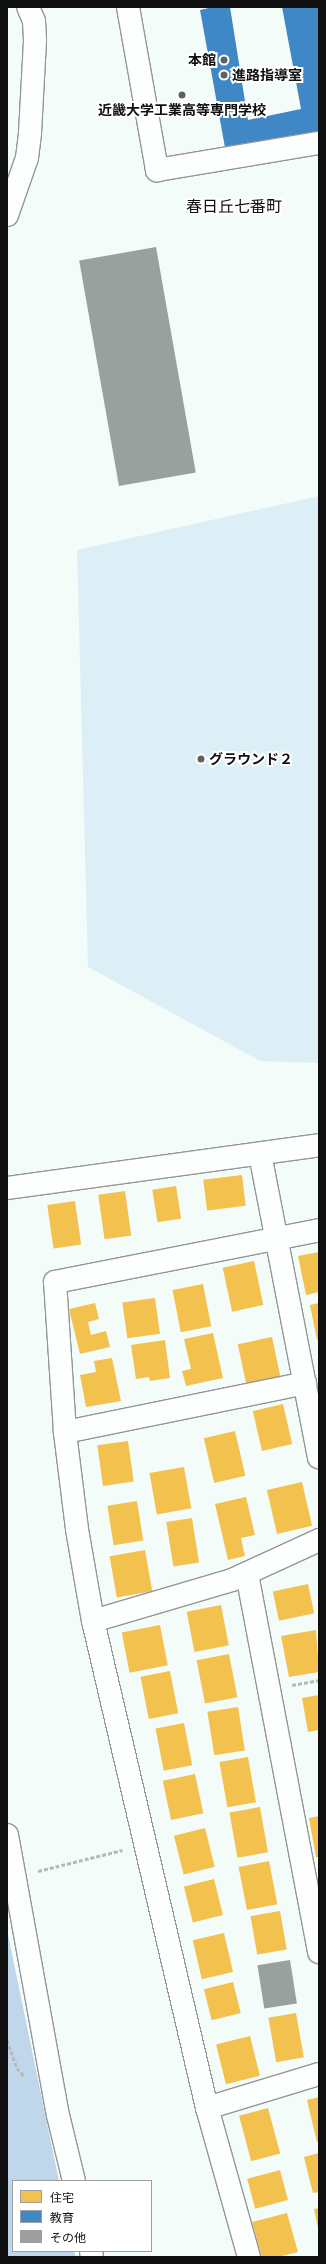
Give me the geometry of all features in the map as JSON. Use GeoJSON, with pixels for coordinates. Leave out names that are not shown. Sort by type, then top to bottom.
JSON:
{"type":"FeatureCollection","features":[{"type":"Feature","properties":{"kind":"street"},"geometry":{"type":"LineString","coordinates":[[7,215],[27,158],[30,133],[35,40],[34,20],[28,7]]}},
{"type":"Feature","properties":{"kind":"street"},"geometry":{"type":"LineString","coordinates":[[128,7],[157,170],[319,143]]}},
{"type":"Feature","properties":{"kind":"street"},"geometry":{"type":"LineString","coordinates":[[7,1188],[319,1146]]}},
{"type":"Feature","properties":{"kind":"street"},"geometry":{"type":"LineString","coordinates":[[260,1154],[278,1239],[319,1457]]}},
{"type":"Feature","properties":{"kind":"street"},"geometry":{"type":"LineString","coordinates":[[249,2257],[207,2108],[93,1621],[77,1529],[65,1432],[55,1282],[319,1230]]}},
{"type":"Feature","properties":{"kind":"street"},"geometry":{"type":"LineString","coordinates":[[65,1432],[241,1398],[249,1393],[305,1383]]}},
{"type":"Feature","properties":{"kind":"street"},"geometry":{"type":"LineString","coordinates":[[93,1621],[247,1574],[319,1540]]}},
{"type":"Feature","properties":{"kind":"street"},"geometry":{"type":"LineString","coordinates":[[247,1574],[319,1952]]}},
{"type":"Feature","properties":{"kind":"street"},"geometry":{"type":"LineString","coordinates":[[7,1835],[58,2115],[74,2180]]}},
{"type":"Feature","properties":{"kind":"street"},"geometry":{"type":"LineString","coordinates":[[207,2108],[319,2074]]}},
{"type":"Feature","properties":{"kind":"path"},"geometry":{"type":"LineString","coordinates":[[15,1877],[144,1844]]}},
{"type":"Feature","properties":{"kind":"shaded area","name":"グラウンド２"},"geometry":{"type":"Polygon","coordinates":[[[319,496],[319,1063],[260,1061],[88,967],[77,550],[319,496]]]}},
{"type":"Feature","properties":{"kind":"shaded area"},"geometry":{"type":"Polygon","coordinates":[[[7,1930],[59,2180],[12,2180],[12,2252],[74,2252],[76,2257],[7,2257],[7,1930]]]}},
{"type":"Feature","properties":{"kind":"building: 住宅"},"geometry":{"type":"Polygon","coordinates":[[[242,1175],[246,1206],[207,1211],[203,1180],[242,1175]]]}},
{"type":"Feature","properties":{"kind":"building: 住宅"},"geometry":{"type":"Polygon","coordinates":[[[176,1186],[181,1219],[157,1222],[152,1190],[176,1186]]]}},
{"type":"Feature","properties":{"kind":"building: 住宅"},"geometry":{"type":"Polygon","coordinates":[[[125,1191],[131,1236],[105,1239],[98,1195],[125,1191]]]}},
{"type":"Feature","properties":{"kind":"building: 住宅"},"geometry":{"type":"Polygon","coordinates":[[[75,1201],[81,1245],[53,1248],[47,1205],[75,1201]]]}},
{"type":"Feature","properties":{"kind":"building: 住宅"},"geometry":{"type":"Polygon","coordinates":[[[319,1252],[319,1292],[306,1295],[298,1256],[319,1252]]]}},
{"type":"Feature","properties":{"kind":"building: 住宅"},"geometry":{"type":"Polygon","coordinates":[[[254,1261],[263,1305],[232,1312],[223,1268],[254,1261]]]}},
{"type":"Feature","properties":{"kind":"building: 住宅"},"geometry":{"type":"Polygon","coordinates":[[[203,1284],[211,1326],[181,1332],[173,1290],[203,1284]]]}},
{"type":"Feature","properties":{"kind":"building: 住宅"},"geometry":{"type":"Polygon","coordinates":[[[155,1298],[160,1334],[127,1338],[122,1303],[155,1298]]]}},
{"type":"Feature","properties":{"kind":"building: 住宅"},"geometry":{"type":"Polygon","coordinates":[[[95,1303],[99,1319],[88,1322],[91,1335],[106,1331],[110,1347],[80,1354],[69,1309],[95,1303]]]}},
{"type":"Feature","properties":{"kind":"building: 住宅"},"geometry":{"type":"Polygon","coordinates":[[[319,1303],[319,1340],[317,1340],[310,1305],[319,1303]]]}},
{"type":"Feature","properties":{"kind":"building: 住宅"},"geometry":{"type":"Polygon","coordinates":[[[213,1333],[223,1378],[186,1386],[182,1371],[191,1369],[184,1339],[213,1333]]]}},
{"type":"Feature","properties":{"kind":"building: 住宅"},"geometry":{"type":"Polygon","coordinates":[[[272,1337],[281,1378],[246,1385],[238,1344],[272,1337]]]}},
{"type":"Feature","properties":{"kind":"building: 住宅"},"geometry":{"type":"Polygon","coordinates":[[[165,1340],[170,1378],[150,1381],[149,1377],[136,1379],[131,1345],[165,1340]]]}},
{"type":"Feature","properties":{"kind":"building: 住宅"},"geometry":{"type":"Polygon","coordinates":[[[112,1358],[121,1401],[86,1407],[80,1375],[96,1372],[94,1361],[112,1358]]]}},
{"type":"Feature","properties":{"kind":"building: 住宅"},"geometry":{"type":"Polygon","coordinates":[[[283,1404],[292,1444],[262,1451],[253,1411],[283,1404]]]}},
{"type":"Feature","properties":{"kind":"building: 住宅"},"geometry":{"type":"Polygon","coordinates":[[[235,1431],[245,1476],[214,1483],[204,1438],[235,1431]]]}},
{"type":"Feature","properties":{"kind":"building: 住宅"},"geometry":{"type":"Polygon","coordinates":[[[128,1441],[134,1482],[103,1486],[97,1445],[128,1441]]]}},
{"type":"Feature","properties":{"kind":"building: 住宅"},"geometry":{"type":"Polygon","coordinates":[[[184,1467],[191,1508],[157,1514],[150,1473],[184,1467]]]}},
{"type":"Feature","properties":{"kind":"building: 住宅"},"geometry":{"type":"Polygon","coordinates":[[[302,1482],[312,1526],[277,1534],[267,1490],[302,1482]]]}},
{"type":"Feature","properties":{"kind":"building: 住宅"},"geometry":{"type":"Polygon","coordinates":[[[246,1497],[255,1535],[241,1538],[245,1556],[228,1560],[215,1504],[246,1497]]]}},
{"type":"Feature","properties":{"kind":"building: 住宅"},"geometry":{"type":"Polygon","coordinates":[[[137,1501],[143,1541],[114,1545],[107,1506],[137,1501]]]}},
{"type":"Feature","properties":{"kind":"building: 住宅"},"geometry":{"type":"Polygon","coordinates":[[[192,1518],[199,1562],[173,1567],[166,1522],[192,1518]]]}},
{"type":"Feature","properties":{"kind":"building: 住宅"},"geometry":{"type":"Polygon","coordinates":[[[145,1550],[152,1591],[117,1598],[110,1556],[145,1550]]]}},
{"type":"Feature","properties":{"kind":"building: 住宅"},"geometry":{"type":"Polygon","coordinates":[[[308,1584],[314,1613],[279,1621],[273,1591],[308,1584]]]}},
{"type":"Feature","properties":{"kind":"building: 住宅"},"geometry":{"type":"Polygon","coordinates":[[[221,1605],[229,1645],[194,1652],[187,1612],[221,1605]]]}},
{"type":"Feature","properties":{"kind":"building: 住宅"},"geometry":{"type":"Polygon","coordinates":[[[160,1625],[168,1665],[130,1673],[122,1632],[160,1625]]]}},
{"type":"Feature","properties":{"kind":"building: 住宅"},"geometry":{"type":"Polygon","coordinates":[[[316,1630],[319,1672],[289,1677],[281,1636],[316,1630]]]}},
{"type":"Feature","properties":{"kind":"building: 住宅"},"geometry":{"type":"Polygon","coordinates":[[[229,1654],[237,1697],[205,1703],[197,1660],[229,1654]]]}},
{"type":"Feature","properties":{"kind":"building: 住宅"},"geometry":{"type":"Polygon","coordinates":[[[170,1671],[178,1713],[149,1719],[141,1677],[170,1671]]]}},
{"type":"Feature","properties":{"kind":"building: 住宅"},"geometry":{"type":"Polygon","coordinates":[[[319,1695],[319,1730],[308,1732],[302,1698],[319,1695]]]}},
{"type":"Feature","properties":{"kind":"building: 住宅"},"geometry":{"type":"Polygon","coordinates":[[[238,1707],[245,1750],[214,1755],[207,1712],[238,1707]]]}},
{"type":"Feature","properties":{"kind":"building: 住宅"},"geometry":{"type":"Polygon","coordinates":[[[184,1723],[192,1765],[164,1771],[156,1729],[184,1723]]]}},
{"type":"Feature","properties":{"kind":"building: 住宅"},"geometry":{"type":"Polygon","coordinates":[[[248,1757],[256,1802],[227,1807],[219,1762],[248,1757]]]}},
{"type":"Feature","properties":{"kind":"building: 住宅"},"geometry":{"type":"Polygon","coordinates":[[[195,1774],[203,1813],[171,1820],[163,1781],[195,1774]]]}},
{"type":"Feature","properties":{"kind":"building: 住宅"},"geometry":{"type":"Polygon","coordinates":[[[260,1807],[268,1852],[237,1858],[229,1812],[260,1807]]]}},
{"type":"Feature","properties":{"kind":"building: 住宅"},"geometry":{"type":"Polygon","coordinates":[[[319,1816],[319,1857],[316,1857],[309,1818],[319,1816]]]}},
{"type":"Feature","properties":{"kind":"building: 住宅"},"geometry":{"type":"Polygon","coordinates":[[[205,1828],[215,1867],[184,1875],[174,1836],[205,1828]]]}},
{"type":"Feature","properties":{"kind":"building: 住宅"},"geometry":{"type":"Polygon","coordinates":[[[269,1861],[277,1904],[247,1910],[239,1867],[269,1861]]]}},
{"type":"Feature","properties":{"kind":"building: 住宅"},"geometry":{"type":"Polygon","coordinates":[[[214,1879],[223,1915],[193,1922],[184,1886],[214,1879]]]}},
{"type":"Feature","properties":{"kind":"building: 住宅"},"geometry":{"type":"Polygon","coordinates":[[[280,1911],[287,1949],[257,1955],[250,1916],[280,1911]]]}},
{"type":"Feature","properties":{"kind":"building: 住宅"},"geometry":{"type":"Polygon","coordinates":[[[224,1933],[233,1972],[202,1979],[193,1940],[224,1933]]]}},
{"type":"Feature","properties":{"kind":"building: 住宅"},"geometry":{"type":"Polygon","coordinates":[[[233,1982],[241,2013],[212,2020],[204,1989],[233,1982]]]}},
{"type":"Feature","properties":{"kind":"building: 住宅"},"geometry":{"type":"Polygon","coordinates":[[[296,2013],[304,2057],[276,2062],[268,2018],[296,2013]]]}},
{"type":"Feature","properties":{"kind":"building: 住宅"},"geometry":{"type":"Polygon","coordinates":[[[250,2036],[260,2076],[226,2084],[216,2044],[250,2036]]]}},
{"type":"Feature","properties":{"kind":"building: 住宅"},"geometry":{"type":"Polygon","coordinates":[[[319,2097],[319,2141],[317,2142],[307,2100],[319,2097]]]}},
{"type":"Feature","properties":{"kind":"building: 住宅"},"geometry":{"type":"Polygon","coordinates":[[[268,2108],[280,2153],[251,2161],[239,2116],[268,2108]]]}},
{"type":"Feature","properties":{"kind":"building: 住宅"},"geometry":{"type":"Polygon","coordinates":[[[319,2153],[319,2192],[313,2193],[304,2157],[319,2153]]]}},
{"type":"Feature","properties":{"kind":"building: 住宅"},"geometry":{"type":"Polygon","coordinates":[[[280,2170],[288,2200],[255,2209],[247,2179],[280,2170]]]}},
{"type":"Feature","properties":{"kind":"building: 住宅"},"geometry":{"type":"Polygon","coordinates":[[[319,2208],[319,2228],[318,2228],[314,2209],[319,2208]]]}},
{"type":"Feature","properties":{"kind":"building: 住宅"},"geometry":{"type":"Polygon","coordinates":[[[287,2213],[298,2252],[278,2257],[262,2257],[252,2222],[287,2213]]]}},
{"type":"Feature","properties":{"kind":"building: 教育","name":"本館"},"geometry":{"type":"Polygon","coordinates":[[[213,7],[230,7],[248,120],[301,109],[282,7],[319,7],[319,137],[226,153],[200,10],[213,7]]]}},
{"type":"Feature","properties":{"kind":"building: その他"},"geometry":{"type":"Polygon","coordinates":[[[156,247],[196,473],[119,486],[79,261],[156,247]]]}},
{"type":"Feature","properties":{"kind":"building: その他"},"geometry":{"type":"Polygon","coordinates":[[[290,1960],[297,2003],[264,2009],[257,1965],[290,1960]]]}},
{"type":"Feature","properties":{"kind":"place","name":"本館"},"geometry":{"type":"Point","coordinates":[224,60]}},
{"type":"Feature","properties":{"kind":"place","name":"進路指導室"},"geometry":{"type":"Point","coordinates":[224,75]}},
{"type":"Feature","properties":{"kind":"place","name":"近畿大学工業高等専門学校"},"geometry":{"type":"Point","coordinates":[182,95]}},
{"type":"Feature","properties":{"kind":"place","name":"グラウンド２"},"geometry":{"type":"Point","coordinates":[201,759]}},
{"type":"Feature","properties":{"kind":"district","name":"春日丘七番町"},"geometry":{"type":"Point","coordinates":[234,207]}}]}
